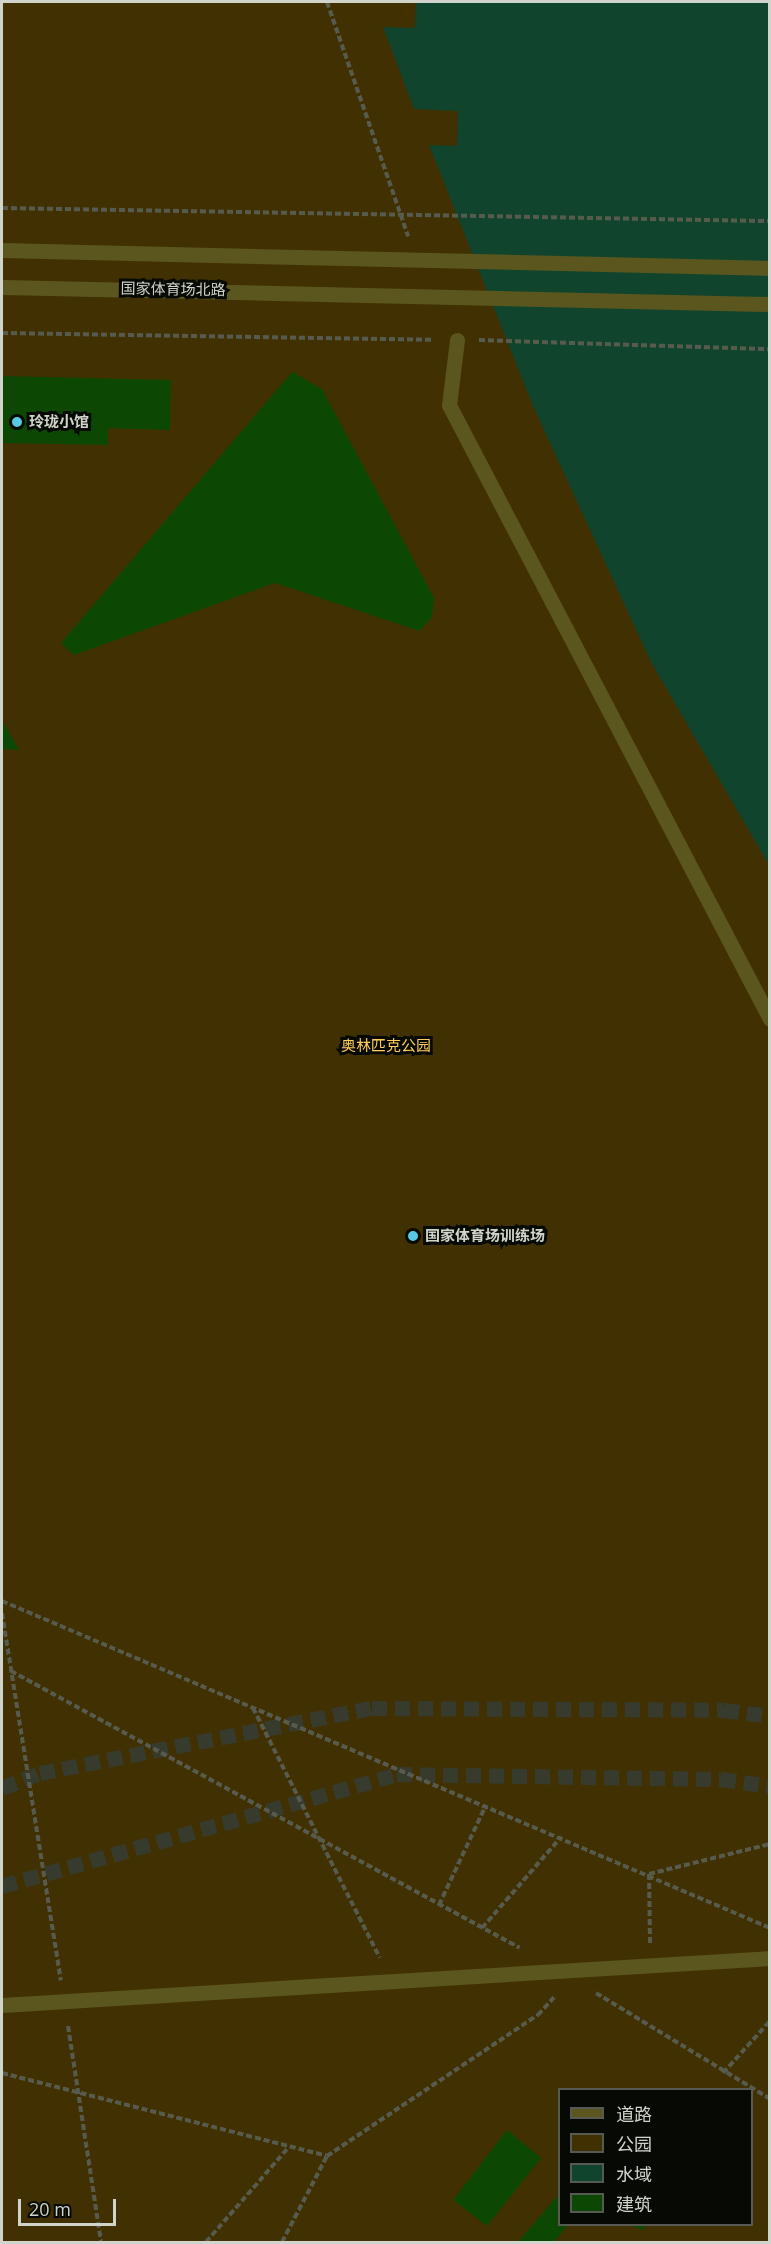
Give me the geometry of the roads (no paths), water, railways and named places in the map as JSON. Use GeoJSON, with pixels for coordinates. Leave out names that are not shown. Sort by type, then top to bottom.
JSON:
{"type":"FeatureCollection","features":[{"type":"Feature","properties":{"kind":"street"},"geometry":{"type":"LineString","coordinates":[[2,250],[770,268]]}},
{"type":"Feature","properties":{"kind":"street","name":"国家体育场北路"},"geometry":{"type":"LineString","coordinates":[[2,287],[344,291],[770,304]]}},
{"type":"Feature","properties":{"kind":"street"},"geometry":{"type":"LineString","coordinates":[[457,340],[449,405],[770,1019]]}},
{"type":"Feature","properties":{"kind":"street"},"geometry":{"type":"LineString","coordinates":[[2,2006],[770,1958]]}},
{"type":"Feature","properties":{"kind":"water"},"geometry":{"type":"Polygon","coordinates":[[[416,2],[769,2],[769,865],[651,662],[533,406],[429,145],[457,146],[458,111],[414,109],[383,27],[415,28],[416,2]]]}},
{"type":"Feature","properties":{"kind":"tunnel"},"geometry":{"type":"LineString","coordinates":[[2,1788],[40,1773],[372,1708],[724,1710],[770,1716]]}},
{"type":"Feature","properties":{"kind":"tunnel"},"geometry":{"type":"LineString","coordinates":[[2,1886],[397,1774],[721,1779],[770,1786]]}},
{"type":"Feature","properties":{"kind":"place","name":"玲珑小馆"},"geometry":{"type":"Point","coordinates":[17,422]}},
{"type":"Feature","properties":{"kind":"place","name":"国家体育场训练场"},"geometry":{"type":"Point","coordinates":[413,1236]}},
{"type":"Feature","properties":{"kind":"park label","name":"奥林匹克公园"},"geometry":{"type":"Point","coordinates":[386,1046]}}]}
